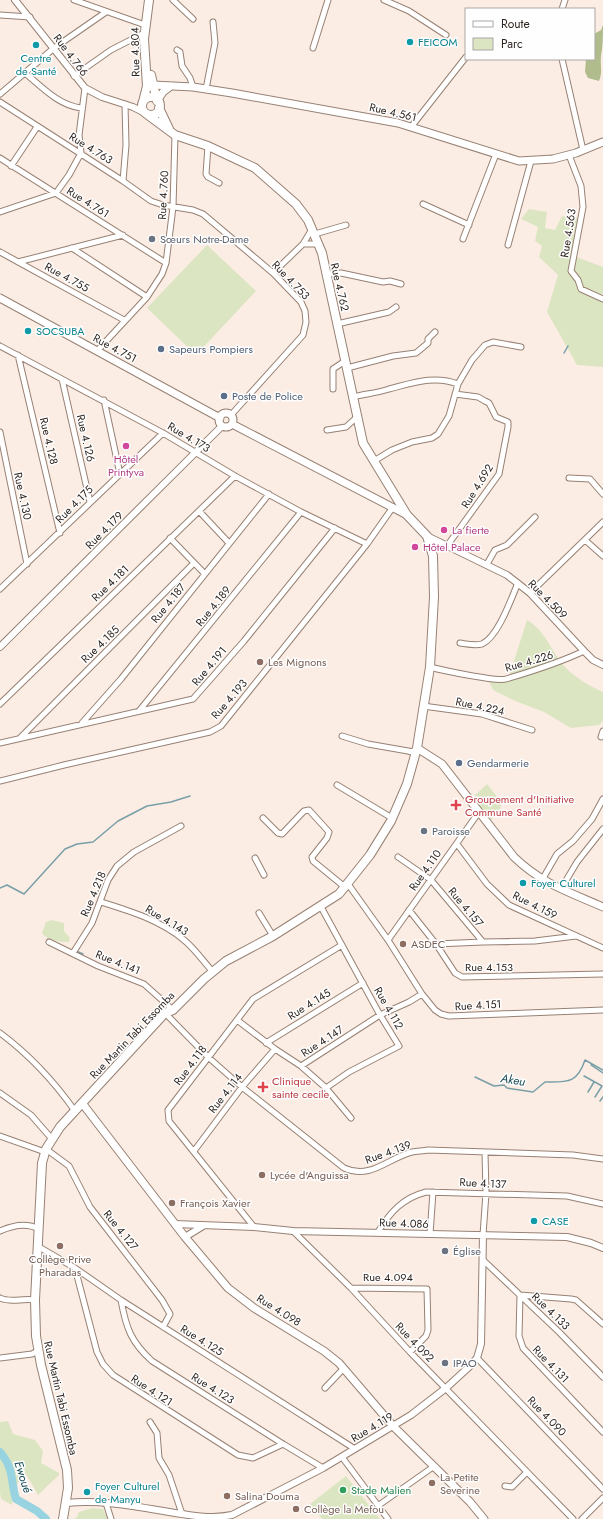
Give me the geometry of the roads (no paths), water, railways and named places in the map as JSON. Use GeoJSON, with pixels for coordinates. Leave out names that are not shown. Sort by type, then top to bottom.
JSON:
{"type":"FeatureCollection","features":[{"type":"Feature","properties":{"kind":"main road","name":"Rue 4.804"},"geometry":{"type":"LineString","coordinates":[[143,102],[147,86],[145,29],[149,0]]}},
{"type":"Feature","properties":{"kind":"main road"},"geometry":{"type":"LineString","coordinates":[[154,0],[150,18],[148,48],[153,85],[158,104],[172,132]]}},
{"type":"Feature","properties":{"kind":"main road","name":"Rue 4.561"},"geometry":{"type":"LineString","coordinates":[[153,85],[193,87],[332,110],[411,127],[519,161],[545,161],[569,155],[603,142]]}},
{"type":"Feature","properties":{"kind":"main road"},"geometry":{"type":"LineString","coordinates":[[158,104],[150,98],[143,102],[142,110],[147,114],[155,114],[163,92],[172,86]]}},
{"type":"Feature","properties":{"kind":"main road","name":"Rue 4.762"},"geometry":{"type":"LineString","coordinates":[[147,114],[172,132],[208,146],[255,168],[296,204],[314,232],[319,244],[363,443],[407,515]]}},
{"type":"Feature","properties":{"kind":"main road","name":"Rue 4.751"},"geometry":{"type":"LineString","coordinates":[[0,298],[220,418]]}},
{"type":"Feature","properties":{"kind":"main road"},"geometry":{"type":"LineString","coordinates":[[223,414],[231,415],[233,420],[232,424],[227,427],[222,426],[220,418],[223,414]]}},
{"type":"Feature","properties":{"kind":"main road"},"geometry":{"type":"LineString","coordinates":[[232,424],[407,515]]}},
{"type":"Feature","properties":{"kind":"main road","name":"Rue Martin Tabi Essomba"},"geometry":{"type":"LineString","coordinates":[[64,1518],[67,1470],[38,1351],[35,1300],[39,1247],[38,1229],[41,1172],[46,1150],[52,1139],[82,1103],[169,1012],[213,972],[238,953],[273,936],[320,905],[340,894],[370,855],[392,818],[406,784],[417,748],[430,666],[434,597],[433,556],[427,536],[407,515]]}},
{"type":"Feature","properties":{"kind":"main road"},"geometry":{"type":"LineString","coordinates":[[417,748],[442,764],[514,857],[542,880],[603,907]]}},
{"type":"Feature","properties":{"kind":"main road","name":"Rue 4.098"},"geometry":{"type":"LineString","coordinates":[[82,1103],[185,1237],[228,1288],[254,1308],[324,1351],[344,1368],[392,1426],[470,1502],[484,1519]]}},
{"type":"Feature","properties":{"kind":"street","name":"Rue 4.766"},"geometry":{"type":"LineString","coordinates":[[15,0],[85,88],[102,97],[125,104],[147,114]]}},
{"type":"Feature","properties":{"kind":"street"},"geometry":{"type":"LineString","coordinates":[[74,0],[145,29]]}},
{"type":"Feature","properties":{"kind":"street"},"geometry":{"type":"LineString","coordinates":[[173,0],[193,19]]}},
{"type":"Feature","properties":{"kind":"street"},"geometry":{"type":"LineString","coordinates":[[313,48],[328,0]]}},
{"type":"Feature","properties":{"kind":"street"},"geometry":{"type":"LineString","coordinates":[[384,0],[409,11],[446,36]]}},
{"type":"Feature","properties":{"kind":"street"},"geometry":{"type":"LineString","coordinates":[[0,94],[54,48],[106,12]]}},
{"type":"Feature","properties":{"kind":"street"},"geometry":{"type":"LineString","coordinates":[[0,14],[30,17]]}},
{"type":"Feature","properties":{"kind":"street"},"geometry":{"type":"LineString","coordinates":[[206,89],[215,42],[213,22]]}},
{"type":"Feature","properties":{"kind":"street"},"geometry":{"type":"LineString","coordinates":[[74,76],[111,50],[145,29]]}},
{"type":"Feature","properties":{"kind":"street"},"geometry":{"type":"LineString","coordinates":[[177,50],[180,52],[182,66],[190,78],[193,87]]}},
{"type":"Feature","properties":{"kind":"street"},"geometry":{"type":"LineString","coordinates":[[411,127],[465,58]]}},
{"type":"Feature","properties":{"kind":"street"},"geometry":{"type":"LineString","coordinates":[[562,60],[583,150]]}},
{"type":"Feature","properties":{"kind":"street"},"geometry":{"type":"LineString","coordinates":[[25,73],[62,102],[72,107],[81,108]]}},
{"type":"Feature","properties":{"kind":"street"},"geometry":{"type":"LineString","coordinates":[[0,212],[56,193],[69,175],[81,153],[79,135],[81,108],[85,88]]}},
{"type":"Feature","properties":{"kind":"street","name":"Rue 4.763"},"geometry":{"type":"LineString","coordinates":[[0,102],[37,127],[124,181],[151,201],[173,207]]}},
{"type":"Feature","properties":{"kind":"street","name":"Rue 4.766"},"geometry":{"type":"LineString","coordinates":[[125,104],[143,102]]}},
{"type":"Feature","properties":{"kind":"street"},"geometry":{"type":"LineString","coordinates":[[124,181],[126,145],[125,104]]}},
{"type":"Feature","properties":{"kind":"street"},"geometry":{"type":"LineString","coordinates":[[11,166],[37,127]]}},
{"type":"Feature","properties":{"kind":"street","name":"Rue 4.760"},"geometry":{"type":"LineString","coordinates":[[97,351],[124,320],[147,297],[162,274],[166,263],[173,207],[172,132]]}},
{"type":"Feature","properties":{"kind":"street"},"geometry":{"type":"LineString","coordinates":[[208,146],[206,174],[208,177],[219,183]]}},
{"type":"Feature","properties":{"kind":"street"},"geometry":{"type":"LineString","coordinates":[[463,239],[496,154]]}},
{"type":"Feature","properties":{"kind":"street","name":"Rue 4.563"},"geometry":{"type":"LineString","coordinates":[[569,155],[581,186],[583,207],[571,271],[578,280],[581,289],[603,299]]}},
{"type":"Feature","properties":{"kind":"street","name":"Rue 4.761"},"geometry":{"type":"LineString","coordinates":[[0,158],[166,263]]}},
{"type":"Feature","properties":{"kind":"street"},"geometry":{"type":"LineString","coordinates":[[508,245],[531,161]]}},
{"type":"Feature","properties":{"kind":"street"},"geometry":{"type":"LineString","coordinates":[[423,204],[468,224]]}},
{"type":"Feature","properties":{"kind":"street","name":"Rue 4.753"},"geometry":{"type":"LineString","coordinates":[[173,207],[193,210],[203,214],[273,273],[304,306],[306,322],[303,335],[231,415]]}},
{"type":"Feature","properties":{"kind":"street"},"geometry":{"type":"LineString","coordinates":[[0,208],[6,210]]}},
{"type":"Feature","properties":{"kind":"street"},"geometry":{"type":"LineString","coordinates":[[273,273],[314,232],[346,225]]}},
{"type":"Feature","properties":{"kind":"street"},"geometry":{"type":"LineString","coordinates":[[18,262],[123,235]]}},
{"type":"Feature","properties":{"kind":"street"},"geometry":{"type":"LineString","coordinates":[[303,244],[319,244]]}},
{"type":"Feature","properties":{"kind":"street"},"geometry":{"type":"LineString","coordinates":[[72,248],[147,297]]}},
{"type":"Feature","properties":{"kind":"street","name":"Rue 4.755"},"geometry":{"type":"LineString","coordinates":[[0,252],[124,320]]}},
{"type":"Feature","properties":{"kind":"street"},"geometry":{"type":"LineString","coordinates":[[326,274],[341,273],[401,284]]}},
{"type":"Feature","properties":{"kind":"street"},"geometry":{"type":"LineString","coordinates":[[337,324],[389,312],[396,307]]}},
{"type":"Feature","properties":{"kind":"street"},"geometry":{"type":"LineString","coordinates":[[333,389],[333,369],[346,365],[416,353],[428,343],[428,339],[435,332]]}},
{"type":"Feature","properties":{"kind":"street"},"geometry":{"type":"LineString","coordinates":[[374,461],[392,450],[436,436],[449,416],[458,384],[472,360],[485,345],[493,342],[521,347]]}},
{"type":"Feature","properties":{"kind":"street","name":"Rue 4.173"},"geometry":{"type":"LineString","coordinates":[[0,346],[104,400],[235,476],[301,512],[367,544]]}},
{"type":"Feature","properties":{"kind":"street","name":"Rue 4.128"},"geometry":{"type":"LineString","coordinates":[[18,355],[60,533]]}},
{"type":"Feature","properties":{"kind":"street","name":"Rue 4.126"},"geometry":{"type":"LineString","coordinates":[[62,379],[90,502]]}},
{"type":"Feature","properties":{"kind":"street"},"geometry":{"type":"LineString","coordinates":[[353,397],[388,390],[419,381],[436,380],[458,384]]}},
{"type":"Feature","properties":{"kind":"street","name":"Rue 4.692"},"geometry":{"type":"LineString","coordinates":[[447,546],[499,474],[508,427],[508,422],[496,417],[489,404],[485,401],[478,397],[455,394]]}},
{"type":"Feature","properties":{"kind":"street"},"geometry":{"type":"LineString","coordinates":[[104,400],[120,474]]}},
{"type":"Feature","properties":{"kind":"street"},"geometry":{"type":"LineString","coordinates":[[327,430],[346,427],[357,417]]}},
{"type":"Feature","properties":{"kind":"street","name":"Rue 4.179"},"geometry":{"type":"LineString","coordinates":[[0,648],[222,426]]}},
{"type":"Feature","properties":{"kind":"street","name":"Rue 4.130"},"geometry":{"type":"LineString","coordinates":[[0,432],[27,564]]}},
{"type":"Feature","properties":{"kind":"street","name":"Rue 4.175"},"geometry":{"type":"LineString","coordinates":[[0,589],[163,433]]}},
{"type":"Feature","properties":{"kind":"street","name":"Rue 4.181"},"geometry":{"type":"LineString","coordinates":[[0,704],[235,476]]}},
{"type":"Feature","properties":{"kind":"street"},"geometry":{"type":"LineString","coordinates":[[569,478],[590,478],[603,494]]}},
{"type":"Feature","properties":{"kind":"street","name":"Rue 4.187"},"geometry":{"type":"LineString","coordinates":[[82,724],[121,679],[269,494]]}},
{"type":"Feature","properties":{"kind":"street","name":"Rue 4.193"},"geometry":{"type":"LineString","coordinates":[[0,779],[210,732],[221,726],[367,544],[394,507]]}},
{"type":"Feature","properties":{"kind":"street"},"geometry":{"type":"LineString","coordinates":[[198,511],[229,543]]}},
{"type":"Feature","properties":{"kind":"street","name":"Rue 4.189"},"geometry":{"type":"LineString","coordinates":[[139,711],[301,512]]}},
{"type":"Feature","properties":{"kind":"street"},"geometry":{"type":"LineString","coordinates":[[487,564],[495,550],[507,545],[535,516]]}},
{"type":"Feature","properties":{"kind":"street"},"geometry":{"type":"LineString","coordinates":[[530,592],[586,540],[603,522]]}},
{"type":"Feature","properties":{"kind":"street","name":"Rue 4.191"},"geometry":{"type":"LineString","coordinates":[[0,743],[189,700],[196,696],[335,528]]}},
{"type":"Feature","properties":{"kind":"street","name":"Rue 4.509"},"geometry":{"type":"LineString","coordinates":[[427,536],[503,572],[530,592],[593,660],[603,664]]}},
{"type":"Feature","properties":{"kind":"street"},"geometry":{"type":"LineString","coordinates":[[170,538],[205,574]]}},
{"type":"Feature","properties":{"kind":"street"},"geometry":{"type":"LineString","coordinates":[[586,540],[603,556]]}},
{"type":"Feature","properties":{"kind":"street","name":"Rue 4.185"},"geometry":{"type":"LineString","coordinates":[[19,739],[194,563]]}},
{"type":"Feature","properties":{"kind":"street"},"geometry":{"type":"LineString","coordinates":[[460,643],[481,644],[489,638],[499,624],[518,583]]}},
{"type":"Feature","properties":{"kind":"street","name":"Rue 4.226"},"geometry":{"type":"LineString","coordinates":[[430,666],[479,677],[505,679],[558,664],[584,651]]}},
{"type":"Feature","properties":{"kind":"street","name":"Rue 4.224"},"geometry":{"type":"LineString","coordinates":[[423,706],[475,713],[532,730]]}},
{"type":"Feature","properties":{"kind":"street"},"geometry":{"type":"LineString","coordinates":[[601,737],[603,731]]}},
{"type":"Feature","properties":{"kind":"street"},"geometry":{"type":"LineString","coordinates":[[342,736],[368,744],[412,752],[417,748]]}},
{"type":"Feature","properties":{"kind":"street"},"geometry":{"type":"LineString","coordinates":[[337,784],[392,818]]}},
{"type":"Feature","properties":{"kind":"street"},"geometry":{"type":"LineString","coordinates":[[542,880],[559,852],[573,841],[592,819],[603,799]]}},
{"type":"Feature","properties":{"kind":"street","name":"Rue 4.151"},"geometry":{"type":"LineString","coordinates":[[263,818],[278,833],[282,834],[304,810],[309,810],[329,832],[312,857],[312,861],[347,886],[388,940],[422,994],[435,1010],[441,1014],[449,1016],[603,1010]]}},
{"type":"Feature","properties":{"kind":"street","name":"Rue 4.110"},"geometry":{"type":"LineString","coordinates":[[388,940],[479,812]]}},
{"type":"Feature","properties":{"kind":"street","name":"Rue 4.218"},"geometry":{"type":"LineString","coordinates":[[73,953],[89,928],[108,880],[122,861],[181,826]]}},
{"type":"Feature","properties":{"kind":"street"},"geometry":{"type":"LineString","coordinates":[[561,889],[577,862],[603,830]]}},
{"type":"Feature","properties":{"kind":"street","name":"Rue 4.159"},"geometry":{"type":"LineString","coordinates":[[457,844],[487,884],[509,905],[603,948]]}},
{"type":"Feature","properties":{"kind":"street","name":"Rue 4.157"},"geometry":{"type":"LineString","coordinates":[[398,857],[431,880],[483,942],[535,941],[576,936]]}},
{"type":"Feature","properties":{"kind":"street"},"geometry":{"type":"LineString","coordinates":[[255,858],[264,875]]}},
{"type":"Feature","properties":{"kind":"street","name":"Rue 4.143"},"geometry":{"type":"LineString","coordinates":[[100,902],[140,914],[174,933],[191,947],[213,972]]}},
{"type":"Feature","properties":{"kind":"street","name":"Rue 4.112"},"geometry":{"type":"LineString","coordinates":[[320,905],[380,1015],[399,1044],[398,1048],[349,1072],[326,1088]]}},
{"type":"Feature","properties":{"kind":"street","name":"Rue 4.153"},"geometry":{"type":"LineString","coordinates":[[409,910],[436,944],[454,973],[462,978],[603,974]]}},
{"type":"Feature","properties":{"kind":"street"},"geometry":{"type":"LineString","coordinates":[[259,913],[273,936]]}},
{"type":"Feature","properties":{"kind":"street","name":"Rue 4.141"},"geometry":{"type":"LineString","coordinates":[[49,942],[98,966],[144,984],[169,1012]]}},
{"type":"Feature","properties":{"kind":"street"},"geometry":{"type":"LineString","coordinates":[[436,944],[483,942]]}},
{"type":"Feature","properties":{"kind":"street","name":"Rue 4.118"},"geometry":{"type":"LineString","coordinates":[[254,1227],[170,1121],[168,1110],[257,996],[342,945]]}},
{"type":"Feature","properties":{"kind":"street","name":"Rue 4.145"},"geometry":{"type":"LineString","coordinates":[[266,1043],[363,983]]}},
{"type":"Feature","properties":{"kind":"street","name":"Rue 4.147"},"geometry":{"type":"LineString","coordinates":[[237,1020],[266,1043],[301,1066],[380,1015],[409,1002],[422,994]]}},
{"type":"Feature","properties":{"kind":"street","name":"Rue 4.139"},"geometry":{"type":"LineString","coordinates":[[169,1012],[208,1057],[242,1087],[344,1168],[351,1171],[357,1172],[373,1170],[412,1152],[428,1150],[573,1155],[603,1159]]}},
{"type":"Feature","properties":{"kind":"street"},"geometry":{"type":"LineString","coordinates":[[0,1033],[37,1064],[54,1082],[75,1111]]}},
{"type":"Feature","properties":{"kind":"street","name":"Rue 4.114"},"geometry":{"type":"LineString","coordinates":[[194,1151],[242,1087],[275,1049]]}},
{"type":"Feature","properties":{"kind":"street"},"geometry":{"type":"LineString","coordinates":[[301,1066],[326,1088],[351,1118]]}},
{"type":"Feature","properties":{"kind":"street"},"geometry":{"type":"LineString","coordinates":[[0,1093],[31,1115],[52,1139]]}},
{"type":"Feature","properties":{"kind":"street"},"geometry":{"type":"LineString","coordinates":[[0,1136],[46,1150]]}},
{"type":"Feature","properties":{"kind":"street","name":"Rue 4.127"},"geometry":{"type":"LineString","coordinates":[[46,1150],[69,1166],[90,1207],[162,1300],[170,1314],[163,1327]]}},
{"type":"Feature","properties":{"kind":"street"},"geometry":{"type":"LineString","coordinates":[[477,1358],[481,1344],[486,1193],[485,1153]]}},
{"type":"Feature","properties":{"kind":"street","name":"Rue 4.137"},"geometry":{"type":"LineString","coordinates":[[378,1232],[386,1220],[402,1202],[412,1196],[426,1192],[567,1196],[603,1204]]}},
{"type":"Feature","properties":{"kind":"street"},"geometry":{"type":"LineString","coordinates":[[430,1234],[432,1192]]}},
{"type":"Feature","properties":{"kind":"street","name":"Rue 4.086"},"geometry":{"type":"LineString","coordinates":[[175,1224],[293,1230],[567,1238],[603,1248]]}},
{"type":"Feature","properties":{"kind":"street"},"geometry":{"type":"LineString","coordinates":[[0,1231],[8,1227],[26,1225],[38,1229]]}},
{"type":"Feature","properties":{"kind":"street"},"geometry":{"type":"LineString","coordinates":[[185,1237],[203,1226]]}},
{"type":"Feature","properties":{"kind":"street","name":"Rue 4.092"},"geometry":{"type":"LineString","coordinates":[[293,1230],[351,1288],[410,1352],[573,1519]]}},
{"type":"Feature","properties":{"kind":"street","name":"Rue 4.125"},"geometry":{"type":"LineString","coordinates":[[39,1247],[75,1268],[163,1327],[355,1448]]}},
{"type":"Feature","properties":{"kind":"street","name":"Rue 4.133"},"geometry":{"type":"LineString","coordinates":[[483,1260],[520,1294],[603,1377]]}},
{"type":"Feature","properties":{"kind":"street","name":"Rue 4.121"},"geometry":{"type":"LineString","coordinates":[[75,1268],[97,1352],[103,1364],[113,1375],[238,1456],[253,1458],[283,1444]]}},
{"type":"Feature","properties":{"kind":"street","name":"Rue 4.094"},"geometry":{"type":"LineString","coordinates":[[351,1288],[426,1288],[428,1330],[426,1336],[410,1352]]}},
{"type":"Feature","properties":{"kind":"street"},"geometry":{"type":"LineString","coordinates":[[520,1294],[571,1298],[576,1300],[603,1324]]}},
{"type":"Feature","properties":{"kind":"street","name":"Rue 4.131"},"geometry":{"type":"LineString","coordinates":[[520,1294],[520,1336],[522,1348],[603,1432]]}},
{"type":"Feature","properties":{"kind":"street"},"geometry":{"type":"LineString","coordinates":[[0,1298],[5,1300],[26,1298],[35,1300]]}},
{"type":"Feature","properties":{"kind":"street","name":"Rue 4.123"},"geometry":{"type":"LineString","coordinates":[[121,1300],[125,1321],[132,1339],[139,1350],[152,1361],[323,1468]]}},
{"type":"Feature","properties":{"kind":"street"},"geometry":{"type":"LineString","coordinates":[[0,1358],[32,1354],[38,1351]]}},
{"type":"Feature","properties":{"kind":"street","name":"Rue 4.119"},"geometry":{"type":"LineString","coordinates":[[66,1503],[86,1501],[106,1503],[182,1514],[192,1517],[215,1518],[232,1515],[323,1468],[392,1426],[446,1388],[477,1358]]}},
{"type":"Feature","properties":{"kind":"street","name":"Rue 4.090"},"geometry":{"type":"LineString","coordinates":[[477,1358],[603,1489]]}},
{"type":"Feature","properties":{"kind":"street"},"geometry":{"type":"LineString","coordinates":[[324,1388],[344,1368]]}},
{"type":"Feature","properties":{"kind":"street"},"geometry":{"type":"LineString","coordinates":[[150,1422],[157,1433],[159,1458],[169,1475],[182,1514]]}},
{"type":"Feature","properties":{"kind":"street"},"geometry":{"type":"LineString","coordinates":[[342,1456],[388,1519]]}},
{"type":"Feature","properties":{"kind":"street"},"geometry":{"type":"LineString","coordinates":[[379,1505],[433,1467]]}},
{"type":"Feature","properties":{"kind":"street"},"geometry":{"type":"LineString","coordinates":[[505,1486],[512,1488],[527,1472]]}},
{"type":"Feature","properties":{"kind":"street"},"geometry":{"type":"LineString","coordinates":[[582,1519],[603,1498]]}},
{"type":"Feature","properties":{"kind":"street"},"geometry":{"type":"LineString","coordinates":[[106,1503],[111,1519]]}},
{"type":"Feature","properties":{"kind":"waterway"},"geometry":{"type":"LineString","coordinates":[[564,353],[568,346]]}},
{"type":"Feature","properties":{"kind":"waterway"},"geometry":{"type":"LineString","coordinates":[[0,888],[7,885],[24,894],[65,849],[77,844],[93,842],[118,821],[147,806],[171,802],[190,796]]}},
{"type":"Feature","properties":{"kind":"waterway"},"geometry":{"type":"LineString","coordinates":[[76,951],[83,954]]}},
{"type":"Feature","properties":{"kind":"waterway","name":"Akeu"},"geometry":{"type":"LineString","coordinates":[[475,1077],[494,1086],[504,1085],[507,1088],[533,1092],[545,1082],[559,1082],[575,1078],[582,1068],[585,1060],[603,1070]]}},
{"type":"Feature","properties":{"kind":"waterway","name":"Akeu"},"geometry":{"type":"LineString","coordinates":[[591,1065],[603,1073]]}},
{"type":"Feature","properties":{"kind":"waterway"},"geometry":{"type":"LineString","coordinates":[[584,1076],[602,1086],[595,1097]]}},
{"type":"Feature","properties":{"kind":"waterway"},"geometry":{"type":"LineString","coordinates":[[588,1092],[594,1082]]}},
{"type":"Feature","properties":{"kind":"waterway"},"geometry":{"type":"LineString","coordinates":[[600,1101],[603,1097]]}},
{"type":"Feature","properties":{"kind":"waterway","name":"Ewoué"},"geometry":{"type":"LineString","coordinates":[[0,1452],[8,1464],[16,1499],[37,1511],[46,1519]]}},
{"type":"Feature","properties":{"kind":"place","name":"FEICOM"},"geometry":{"type":"Point","coordinates":[410,42]}},
{"type":"Feature","properties":{"kind":"place","name":"Centre de Santé"},"geometry":{"type":"Point","coordinates":[36,45]}},
{"type":"Feature","properties":{"kind":"place","name":"Sœurs Notre-Dame"},"geometry":{"type":"Point","coordinates":[152,239]}},
{"type":"Feature","properties":{"kind":"place","name":"SOCSUBA"},"geometry":{"type":"Point","coordinates":[28,331]}},
{"type":"Feature","properties":{"kind":"place","name":"Sapeurs Pompiers"},"geometry":{"type":"Point","coordinates":[161,349]}},
{"type":"Feature","properties":{"kind":"place","name":"Poste de Police"},"geometry":{"type":"Point","coordinates":[224,396]}},
{"type":"Feature","properties":{"kind":"place","name":"Hôtel Printyva"},"geometry":{"type":"Point","coordinates":[126,446]}},
{"type":"Feature","properties":{"kind":"place","name":"La fierte"},"geometry":{"type":"Point","coordinates":[444,530]}},
{"type":"Feature","properties":{"kind":"place","name":"Hôtel Palace"},"geometry":{"type":"Point","coordinates":[415,547]}},
{"type":"Feature","properties":{"kind":"place","name":"Les Mignons"},"geometry":{"type":"Point","coordinates":[260,662]}},
{"type":"Feature","properties":{"kind":"place","name":"Gendarmerie"},"geometry":{"type":"Point","coordinates":[459,763]}},
{"type":"Feature","properties":{"kind":"place","name":"Groupement d'Initiative Commune Santé"},"geometry":{"type":"Point","coordinates":[456,805]}},
{"type":"Feature","properties":{"kind":"place","name":"Paroisse"},"geometry":{"type":"Point","coordinates":[424,831]}},
{"type":"Feature","properties":{"kind":"place","name":"Foyer Culturel"},"geometry":{"type":"Point","coordinates":[523,883]}},
{"type":"Feature","properties":{"kind":"place","name":"ASDEC"},"geometry":{"type":"Point","coordinates":[403,944]}},
{"type":"Feature","properties":{"kind":"place","name":"Clinique sainte cecile"},"geometry":{"type":"Point","coordinates":[263,1087]}},
{"type":"Feature","properties":{"kind":"place","name":"Lycée d'Anguissa"},"geometry":{"type":"Point","coordinates":[262,1175]}},
{"type":"Feature","properties":{"kind":"place","name":"François Xavier"},"geometry":{"type":"Point","coordinates":[172,1203]}},
{"type":"Feature","properties":{"kind":"place","name":"CASE"},"geometry":{"type":"Point","coordinates":[534,1221]}},
{"type":"Feature","properties":{"kind":"place","name":"Collège Prive Pharadas"},"geometry":{"type":"Point","coordinates":[60,1246]}},
{"type":"Feature","properties":{"kind":"place","name":"Église"},"geometry":{"type":"Point","coordinates":[445,1251]}},
{"type":"Feature","properties":{"kind":"place","name":"IPAO"},"geometry":{"type":"Point","coordinates":[445,1363]}},
{"type":"Feature","properties":{"kind":"place","name":"La Petite Severine"},"geometry":{"type":"Point","coordinates":[432,1483]}},
{"type":"Feature","properties":{"kind":"place","name":"Stade Malien"},"geometry":{"type":"Point","coordinates":[343,1490]}},
{"type":"Feature","properties":{"kind":"place","name":"Foyer Culturel de Manyu"},"geometry":{"type":"Point","coordinates":[87,1492]}},
{"type":"Feature","properties":{"kind":"place","name":"Salina Douma"},"geometry":{"type":"Point","coordinates":[227,1496]}},
{"type":"Feature","properties":{"kind":"place","name":"Collège la Mefou"},"geometry":{"type":"Point","coordinates":[296,1509]}}]}
